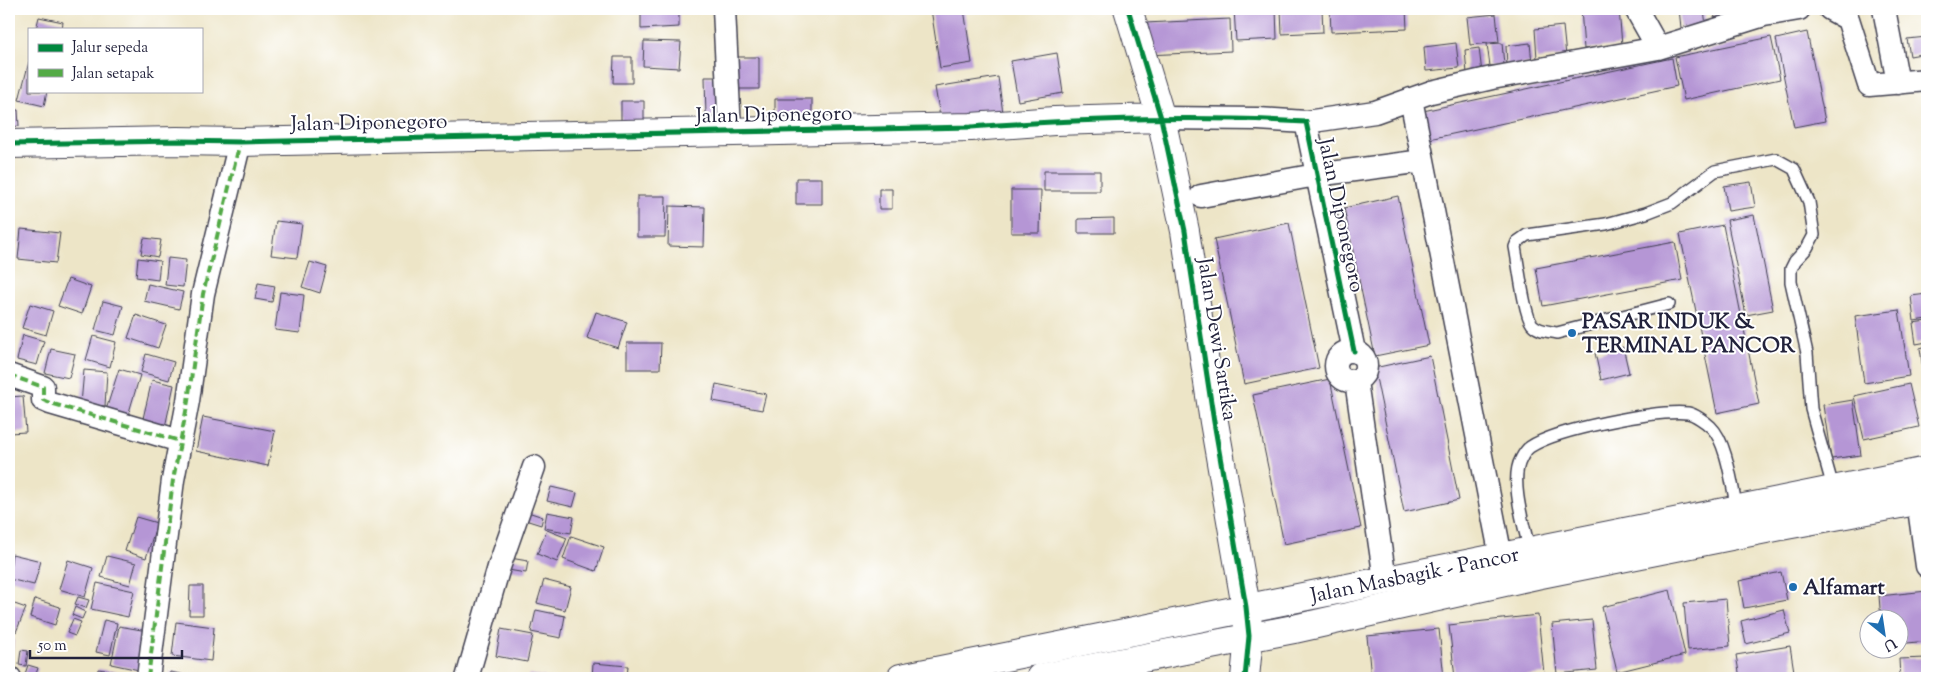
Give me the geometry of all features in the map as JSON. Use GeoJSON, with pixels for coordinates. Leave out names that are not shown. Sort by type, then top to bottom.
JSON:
{"type":"FeatureCollection","features":[{"type":"Feature","properties":{"kind":"street"},"geometry":{"type":"LineString","coordinates":[[724,9],[730,131]]}},
{"type":"Feature","properties":{"kind":"street","name":"Jalan Dewi Sartika"},"geometry":{"type":"LineString","coordinates":[[1128,9],[1161,118],[1185,231],[1214,422],[1246,607],[1249,636],[1246,678]]}},
{"type":"Feature","properties":{"kind":"street"},"geometry":{"type":"LineString","coordinates":[[1636,9],[1658,48]]}},
{"type":"Feature","properties":{"kind":"street"},"geometry":{"type":"LineString","coordinates":[[1306,122],[1375,112],[1411,99],[1502,76],[1658,48],[1764,15],[1799,9]]}},
{"type":"Feature","properties":{"kind":"street"},"geometry":{"type":"LineString","coordinates":[[1830,9],[1848,19],[1869,85],[1927,80]]}},
{"type":"Feature","properties":{"kind":"street"},"geometry":{"type":"LineString","coordinates":[[1884,9],[1898,83]]}},
{"type":"Feature","properties":{"kind":"street"},"geometry":{"type":"LineString","coordinates":[[1411,99],[1501,557]]}},
{"type":"Feature","properties":{"kind":"street","name":"Jalan Diponegoro"},"geometry":{"type":"LineString","coordinates":[[9,144],[177,141],[240,142],[971,127],[1054,121],[1161,118],[1258,119],[1306,122],[1354,351],[1341,355],[1336,367],[1343,379],[1356,381],[1385,580]]}},
{"type":"Feature","properties":{"kind":"street"},"geometry":{"type":"LineString","coordinates":[[148,678],[173,480],[203,294],[240,142]]}},
{"type":"Feature","properties":{"kind":"street"},"geometry":{"type":"LineString","coordinates":[[1201,196],[1316,175],[1423,161]]}},
{"type":"Feature","properties":{"kind":"street"},"geometry":{"type":"LineString","coordinates":[[9,375],[38,384],[43,388],[43,400],[50,403],[180,442]]}},
{"type":"Feature","properties":{"kind":"street"},"geometry":{"type":"LineString","coordinates":[[467,678],[499,567],[534,467]]}},
{"type":"Feature","properties":{"kind":"street","name":"Jalan Masbagik - Pancor"},"geometry":{"type":"LineString","coordinates":[[1040,678],[1302,627],[1533,563],[1835,503],[1927,471]]}},
{"type":"Feature","properties":{"kind":"street"},"geometry":{"type":"LineString","coordinates":[[1923,500],[1927,566]]}},
{"type":"Feature","properties":{"kind":"street","name":"Jalan Masbagik - Pancor"},"geometry":{"type":"LineString","coordinates":[[1835,503],[1923,500]]}},
{"type":"Feature","properties":{"kind":"street","name":"Jalan Masbagik - Pancor"},"geometry":{"type":"LineString","coordinates":[[901,678],[1501,557],[1533,563]]}},
{"type":"Feature","properties":{"kind":"lane"},"geometry":{"type":"LineString","coordinates":[[1669,304],[1557,333],[1541,330],[1531,323],[1527,311],[1516,247],[1517,242],[1527,235],[1606,224],[1655,210],[1672,203],[1715,171],[1752,162],[1776,160],[1794,169],[1809,202],[1814,235],[1791,269],[1791,282],[1807,353],[1811,409],[1835,503]]}},
{"type":"Feature","properties":{"kind":"lane"},"geometry":{"type":"LineString","coordinates":[[1533,563],[1518,491],[1520,460],[1529,448],[1549,438],[1578,429],[1658,414],[1690,414],[1711,427],[1720,441],[1739,522]]}},
{"type":"Feature","properties":{"kind":"building"},"geometry":{"type":"Polygon","coordinates":[[[641,9],[679,9],[679,27],[641,29],[641,9]]]}},
{"type":"Feature","properties":{"kind":"building"},"geometry":{"type":"Polygon","coordinates":[[[931,9],[964,9],[972,63],[940,68],[931,9]]]}},
{"type":"Feature","properties":{"kind":"building"},"geometry":{"type":"Polygon","coordinates":[[[1152,9],[1189,9],[1189,11],[1152,13],[1152,9]]]}},
{"type":"Feature","properties":{"kind":"building"},"geometry":{"type":"Polygon","coordinates":[[[1194,9],[1219,9],[1219,10],[1194,11],[1194,9]]]}},
{"type":"Feature","properties":{"kind":"building"},"geometry":{"type":"Polygon","coordinates":[[[1234,9],[1276,9],[1277,39],[1236,41],[1234,9]]]}},
{"type":"Feature","properties":{"kind":"building"},"geometry":{"type":"Polygon","coordinates":[[[1281,9],[1322,9],[1323,32],[1282,34],[1281,9]]]}},
{"type":"Feature","properties":{"kind":"building"},"geometry":{"type":"Polygon","coordinates":[[[1330,9],[1406,9],[1407,29],[1331,32],[1330,9]]]}},
{"type":"Feature","properties":{"kind":"building"},"geometry":{"type":"Polygon","coordinates":[[[1581,9],[1619,9],[1622,45],[1584,49],[1581,9]]]}},
{"type":"Feature","properties":{"kind":"building"},"geometry":{"type":"Polygon","coordinates":[[[1679,9],[1704,9],[1706,26],[1681,28],[1679,9]]]}},
{"type":"Feature","properties":{"kind":"building"},"geometry":{"type":"Polygon","coordinates":[[[1714,9],[1742,9],[1743,15],[1715,19],[1714,9]]]}},
{"type":"Feature","properties":{"kind":"building"},"geometry":{"type":"Polygon","coordinates":[[[1496,14],[1499,42],[1470,45],[1467,17],[1496,14]]]}},
{"type":"Feature","properties":{"kind":"building"},"geometry":{"type":"Polygon","coordinates":[[[39,17],[63,22],[62,28],[36,28],[39,17]]]}},
{"type":"Feature","properties":{"kind":"building"},"geometry":{"type":"Polygon","coordinates":[[[1230,19],[1231,51],[1147,55],[1145,23],[1230,19]]]}},
{"type":"Feature","properties":{"kind":"building"},"geometry":{"type":"Polygon","coordinates":[[[1563,26],[1566,56],[1537,59],[1535,29],[1563,26]]]}},
{"type":"Feature","properties":{"kind":"building"},"geometry":{"type":"Polygon","coordinates":[[[1807,32],[1825,121],[1794,127],[1776,39],[1807,32]]]}},
{"type":"Feature","properties":{"kind":"building"},"geometry":{"type":"Polygon","coordinates":[[[1771,37],[1780,79],[1684,100],[1675,57],[1771,37]]]}},
{"type":"Feature","properties":{"kind":"building"},"geometry":{"type":"Polygon","coordinates":[[[1927,37],[1927,53],[1910,56],[1907,39],[1927,37]]]}},
{"type":"Feature","properties":{"kind":"building"},"geometry":{"type":"Polygon","coordinates":[[[644,41],[681,42],[679,68],[643,66],[644,41]]]}},
{"type":"Feature","properties":{"kind":"building"},"geometry":{"type":"Polygon","coordinates":[[[1456,43],[1459,68],[1426,71],[1424,47],[1456,43]]]}},
{"type":"Feature","properties":{"kind":"building"},"geometry":{"type":"Polygon","coordinates":[[[1502,43],[1504,65],[1490,66],[1487,44],[1502,43]]]}},
{"type":"Feature","properties":{"kind":"building"},"geometry":{"type":"Polygon","coordinates":[[[1530,43],[1532,63],[1507,66],[1506,46],[1530,43]]]}},
{"type":"Feature","properties":{"kind":"building"},"geometry":{"type":"Polygon","coordinates":[[[1479,48],[1482,73],[1467,74],[1465,50],[1479,48]]]}},
{"type":"Feature","properties":{"kind":"building"},"geometry":{"type":"Polygon","coordinates":[[[1057,53],[1063,93],[1018,101],[1011,61],[1057,53]]]}},
{"type":"Feature","properties":{"kind":"building"},"geometry":{"type":"Polygon","coordinates":[[[614,57],[632,57],[632,83],[613,83],[614,57]]]}},
{"type":"Feature","properties":{"kind":"building"},"geometry":{"type":"Polygon","coordinates":[[[732,57],[759,57],[759,89],[731,89],[732,57]]]}},
{"type":"Feature","properties":{"kind":"building"},"geometry":{"type":"Polygon","coordinates":[[[1672,58],[1677,86],[1429,139],[1423,111],[1672,58]]]}},
{"type":"Feature","properties":{"kind":"building"},"geometry":{"type":"Polygon","coordinates":[[[28,66],[28,92],[47,92],[44,106],[19,100],[28,66]]]}},
{"type":"Feature","properties":{"kind":"building"},"geometry":{"type":"Polygon","coordinates":[[[705,77],[723,77],[724,116],[706,117],[705,77]]]}},
{"type":"Feature","properties":{"kind":"building"},"geometry":{"type":"Polygon","coordinates":[[[998,77],[1003,113],[941,123],[935,87],[998,77]]]}},
{"type":"Feature","properties":{"kind":"building"},"geometry":{"type":"Polygon","coordinates":[[[775,99],[812,99],[812,119],[775,119],[775,99]]]}},
{"type":"Feature","properties":{"kind":"building"},"geometry":{"type":"Polygon","coordinates":[[[621,101],[644,101],[644,124],[621,124],[621,101]]]}},
{"type":"Feature","properties":{"kind":"building"},"geometry":{"type":"Polygon","coordinates":[[[9,110],[18,110],[19,126],[9,127],[9,110]]]}},
{"type":"Feature","properties":{"kind":"building"},"geometry":{"type":"Polygon","coordinates":[[[1044,171],[1100,171],[1100,191],[1044,191],[1044,171]]]}},
{"type":"Feature","properties":{"kind":"building"},"geometry":{"type":"Polygon","coordinates":[[[796,178],[822,178],[822,204],[796,204],[796,178]]]}},
{"type":"Feature","properties":{"kind":"building"},"geometry":{"type":"Polygon","coordinates":[[[1751,182],[1755,207],[1728,211],[1724,186],[1751,182]]]}},
{"type":"Feature","properties":{"kind":"building"},"geometry":{"type":"Polygon","coordinates":[[[879,189],[892,189],[892,209],[879,209],[879,189]]]}},
{"type":"Feature","properties":{"kind":"building"},"geometry":{"type":"Polygon","coordinates":[[[1011,190],[1041,190],[1040,233],[1011,233],[1011,190]]]}},
{"type":"Feature","properties":{"kind":"building"},"geometry":{"type":"Polygon","coordinates":[[[637,196],[666,196],[665,237],[637,237],[637,196]]]}},
{"type":"Feature","properties":{"kind":"building"},"geometry":{"type":"Polygon","coordinates":[[[1398,196],[1429,345],[1375,356],[1344,208],[1398,196]]]}},
{"type":"Feature","properties":{"kind":"building"},"geometry":{"type":"Polygon","coordinates":[[[669,206],[705,207],[704,247],[668,246],[669,206]]]}},
{"type":"Feature","properties":{"kind":"building"},"geometry":{"type":"Polygon","coordinates":[[[1754,215],[1773,310],[1746,315],[1727,220],[1754,215]]]}},
{"type":"Feature","properties":{"kind":"building"},"geometry":{"type":"Polygon","coordinates":[[[1114,218],[1114,233],[1078,233],[1078,219],[1114,218]]]}},
{"type":"Feature","properties":{"kind":"building"},"geometry":{"type":"Polygon","coordinates":[[[276,221],[302,224],[297,258],[271,255],[276,221]]]}},
{"type":"Feature","properties":{"kind":"building"},"geometry":{"type":"Polygon","coordinates":[[[1289,223],[1319,368],[1244,384],[1214,239],[1289,223]]]}},
{"type":"Feature","properties":{"kind":"building"},"geometry":{"type":"Polygon","coordinates":[[[1723,225],[1759,404],[1717,413],[1680,234],[1723,225]]]}},
{"type":"Feature","properties":{"kind":"building"},"geometry":{"type":"Polygon","coordinates":[[[21,229],[60,233],[56,263],[18,259],[21,229]]]}},
{"type":"Feature","properties":{"kind":"building"},"geometry":{"type":"Polygon","coordinates":[[[144,238],[161,240],[158,257],[141,254],[144,238]]]}},
{"type":"Feature","properties":{"kind":"building"},"geometry":{"type":"Polygon","coordinates":[[[1675,242],[1682,280],[1543,306],[1536,268],[1675,242]]]}},
{"type":"Feature","properties":{"kind":"building"},"geometry":{"type":"Polygon","coordinates":[[[138,258],[160,261],[158,280],[136,277],[138,258]]]}},
{"type":"Feature","properties":{"kind":"building"},"geometry":{"type":"Polygon","coordinates":[[[168,258],[186,260],[183,287],[165,285],[168,258]]]}},
{"type":"Feature","properties":{"kind":"building"},"geometry":{"type":"Polygon","coordinates":[[[310,262],[327,267],[320,293],[302,287],[310,262]]]}},
{"type":"Feature","properties":{"kind":"building"},"geometry":{"type":"Polygon","coordinates":[[[68,279],[91,287],[82,314],[58,306],[68,279]]]}},
{"type":"Feature","properties":{"kind":"building"},"geometry":{"type":"Polygon","coordinates":[[[258,283],[275,286],[272,302],[255,299],[258,283]]]}},
{"type":"Feature","properties":{"kind":"building"},"geometry":{"type":"Polygon","coordinates":[[[148,284],[183,292],[179,309],[144,301],[148,284]]]}},
{"type":"Feature","properties":{"kind":"building"},"geometry":{"type":"Polygon","coordinates":[[[280,292],[304,295],[300,333],[275,330],[280,292]]]}},
{"type":"Feature","properties":{"kind":"building"},"geometry":{"type":"Polygon","coordinates":[[[1927,294],[1927,319],[1914,321],[1911,296],[1927,294]]]}},
{"type":"Feature","properties":{"kind":"building"},"geometry":{"type":"Polygon","coordinates":[[[103,301],[123,306],[115,335],[95,330],[103,301]]]}},
{"type":"Feature","properties":{"kind":"building"},"geometry":{"type":"Polygon","coordinates":[[[30,304],[53,311],[46,335],[22,328],[30,304]]]}},
{"type":"Feature","properties":{"kind":"building"},"geometry":{"type":"Polygon","coordinates":[[[1899,310],[1909,376],[1864,383],[1855,316],[1899,310]]]}},
{"type":"Feature","properties":{"kind":"building"},"geometry":{"type":"Polygon","coordinates":[[[596,312],[627,322],[618,348],[587,338],[596,312]]]}},
{"type":"Feature","properties":{"kind":"building"},"geometry":{"type":"Polygon","coordinates":[[[136,315],[166,325],[158,348],[128,338],[136,315]]]}},
{"type":"Feature","properties":{"kind":"building"},"geometry":{"type":"Polygon","coordinates":[[[1927,321],[1927,342],[1916,344],[1913,323],[1927,321]]]}},
{"type":"Feature","properties":{"kind":"building"},"geometry":{"type":"Polygon","coordinates":[[[23,335],[44,341],[37,365],[17,360],[23,335]]]}},
{"type":"Feature","properties":{"kind":"building"},"geometry":{"type":"Polygon","coordinates":[[[93,336],[116,342],[110,367],[86,360],[93,336]]]}},
{"type":"Feature","properties":{"kind":"building"},"geometry":{"type":"Polygon","coordinates":[[[627,343],[661,343],[660,369],[627,369],[627,343]]]}},
{"type":"Feature","properties":{"kind":"building"},"geometry":{"type":"Polygon","coordinates":[[[1927,346],[1927,376],[1924,376],[1920,348],[1927,346]]]}},
{"type":"Feature","properties":{"kind":"building"},"geometry":{"type":"Polygon","coordinates":[[[1623,347],[1629,373],[1601,380],[1595,353],[1623,347]]]}},
{"type":"Feature","properties":{"kind":"building"},"geometry":{"type":"Polygon","coordinates":[[[51,349],[75,354],[69,378],[45,373],[51,349]]]}},
{"type":"Feature","properties":{"kind":"building"},"geometry":{"type":"Polygon","coordinates":[[[146,354],[174,362],[169,380],[141,372],[146,354]]]}},
{"type":"Feature","properties":{"kind":"building"},"geometry":{"type":"Polygon","coordinates":[[[1430,356],[1459,500],[1404,512],[1374,368],[1430,356]]]}},
{"type":"Feature","properties":{"kind":"building"},"geometry":{"type":"Polygon","coordinates":[[[119,369],[140,375],[127,419],[105,413],[119,369]]]}},
{"type":"Feature","properties":{"kind":"building"},"geometry":{"type":"Polygon","coordinates":[[[84,370],[107,372],[105,406],[81,404],[84,370]]]}},
{"type":"Feature","properties":{"kind":"building"},"geometry":{"type":"Polygon","coordinates":[[[1330,379],[1361,528],[1284,544],[1253,395],[1330,379]]]}},
{"type":"Feature","properties":{"kind":"building"},"geometry":{"type":"Polygon","coordinates":[[[152,380],[174,385],[164,432],[141,427],[152,380]]]}},
{"type":"Feature","properties":{"kind":"building"},"geometry":{"type":"Polygon","coordinates":[[[716,384],[766,394],[762,410],[713,401],[716,384]]]}},
{"type":"Feature","properties":{"kind":"building"},"geometry":{"type":"Polygon","coordinates":[[[1909,384],[1919,427],[1864,439],[1854,396],[1909,384]]]}},
{"type":"Feature","properties":{"kind":"building"},"geometry":{"type":"Polygon","coordinates":[[[23,396],[26,432],[9,433],[9,397],[23,396]]]}},
{"type":"Feature","properties":{"kind":"building"},"geometry":{"type":"Polygon","coordinates":[[[1853,400],[1861,455],[1831,459],[1823,405],[1853,400]]]}},
{"type":"Feature","properties":{"kind":"building"},"geometry":{"type":"Polygon","coordinates":[[[203,417],[275,431],[268,466],[196,451],[203,417]]]}},
{"type":"Feature","properties":{"kind":"building"},"geometry":{"type":"Polygon","coordinates":[[[551,487],[577,493],[573,507],[547,501],[551,487]]]}},
{"type":"Feature","properties":{"kind":"building"},"geometry":{"type":"Polygon","coordinates":[[[525,511],[543,517],[541,525],[522,519],[525,511]]]}},
{"type":"Feature","properties":{"kind":"building"},"geometry":{"type":"Polygon","coordinates":[[[547,512],[574,517],[571,533],[544,528],[547,512]]]}},
{"type":"Feature","properties":{"kind":"building"},"geometry":{"type":"Polygon","coordinates":[[[136,517],[157,523],[146,558],[125,551],[136,517]]]}},
{"type":"Feature","properties":{"kind":"building"},"geometry":{"type":"Polygon","coordinates":[[[547,530],[567,538],[557,562],[537,554],[547,530]]]}},
{"type":"Feature","properties":{"kind":"building"},"geometry":{"type":"Polygon","coordinates":[[[571,536],[604,547],[596,571],[563,559],[571,536]]]}},
{"type":"Feature","properties":{"kind":"building"},"geometry":{"type":"Polygon","coordinates":[[[12,554],[41,561],[34,585],[9,579],[12,554]]]}},
{"type":"Feature","properties":{"kind":"building"},"geometry":{"type":"Polygon","coordinates":[[[107,556],[136,563],[130,585],[101,577],[107,556]]]}},
{"type":"Feature","properties":{"kind":"building"},"geometry":{"type":"Polygon","coordinates":[[[510,558],[528,561],[526,573],[508,570],[510,558]]]}},
{"type":"Feature","properties":{"kind":"building"},"geometry":{"type":"Polygon","coordinates":[[[68,560],[93,568],[85,597],[59,589],[68,560]]]}},
{"type":"Feature","properties":{"kind":"building"},"geometry":{"type":"Polygon","coordinates":[[[1781,572],[1787,600],[1744,608],[1739,581],[1781,572]]]}},
{"type":"Feature","properties":{"kind":"building"},"geometry":{"type":"Polygon","coordinates":[[[544,580],[571,587],[565,610],[537,603],[544,580]]]}},
{"type":"Feature","properties":{"kind":"building"},"geometry":{"type":"Polygon","coordinates":[[[97,583],[134,591],[128,617],[91,609],[97,583]]]}},
{"type":"Feature","properties":{"kind":"building"},"geometry":{"type":"Polygon","coordinates":[[[190,586],[203,586],[203,615],[189,615],[190,586]]]}},
{"type":"Feature","properties":{"kind":"building"},"geometry":{"type":"Polygon","coordinates":[[[1670,590],[1685,655],[1617,672],[1602,607],[1670,590]]]}},
{"type":"Feature","properties":{"kind":"building"},"geometry":{"type":"Polygon","coordinates":[[[1927,591],[1927,641],[1908,643],[1908,610],[1880,610],[1879,596],[1927,591]]]}},
{"type":"Feature","properties":{"kind":"building"},"geometry":{"type":"Polygon","coordinates":[[[78,597],[89,600],[86,608],[75,604],[78,597]]]}},
{"type":"Feature","properties":{"kind":"building"},"geometry":{"type":"Polygon","coordinates":[[[35,599],[60,607],[55,625],[30,617],[35,599]]]}},
{"type":"Feature","properties":{"kind":"building"},"geometry":{"type":"Polygon","coordinates":[[[1726,599],[1730,646],[1688,650],[1684,603],[1726,599]]]}},
{"type":"Feature","properties":{"kind":"building"},"geometry":{"type":"Polygon","coordinates":[[[9,602],[26,608],[16,632],[9,629],[9,602]]]}},
{"type":"Feature","properties":{"kind":"building"},"geometry":{"type":"Polygon","coordinates":[[[75,607],[85,612],[82,619],[72,615],[75,607]]]}},
{"type":"Feature","properties":{"kind":"building"},"geometry":{"type":"Polygon","coordinates":[[[536,610],[565,616],[561,638],[531,632],[536,610]]]}},
{"type":"Feature","properties":{"kind":"building"},"geometry":{"type":"Polygon","coordinates":[[[1784,610],[1790,633],[1746,644],[1741,621],[1784,610]]]}},
{"type":"Feature","properties":{"kind":"building"},"geometry":{"type":"Polygon","coordinates":[[[1538,615],[1544,674],[1503,678],[1455,678],[1449,625],[1538,615]]]}},
{"type":"Feature","properties":{"kind":"building"},"geometry":{"type":"Polygon","coordinates":[[[73,619],[81,622],[75,636],[67,633],[73,619]]]}},
{"type":"Feature","properties":{"kind":"building"},"geometry":{"type":"Polygon","coordinates":[[[104,620],[117,623],[110,655],[96,652],[104,620]]]}},
{"type":"Feature","properties":{"kind":"building"},"geometry":{"type":"Polygon","coordinates":[[[1592,620],[1597,670],[1557,674],[1552,624],[1592,620]]]}},
{"type":"Feature","properties":{"kind":"building"},"geometry":{"type":"Polygon","coordinates":[[[176,622],[214,627],[211,661],[172,656],[176,622]]]}},
{"type":"Feature","properties":{"kind":"building"},"geometry":{"type":"Polygon","coordinates":[[[119,626],[147,631],[139,670],[111,664],[119,626]]]}},
{"type":"Feature","properties":{"kind":"building"},"geometry":{"type":"Polygon","coordinates":[[[501,629],[533,635],[527,662],[496,656],[501,629]]]}},
{"type":"Feature","properties":{"kind":"building"},"geometry":{"type":"Polygon","coordinates":[[[1439,629],[1444,678],[1371,678],[1367,636],[1439,629]]]}},
{"type":"Feature","properties":{"kind":"building"},"geometry":{"type":"Polygon","coordinates":[[[9,639],[14,640],[12,658],[9,657],[9,639]]]}},
{"type":"Feature","properties":{"kind":"building"},"geometry":{"type":"Polygon","coordinates":[[[1790,646],[1795,678],[1740,678],[1736,655],[1790,646]]]}},
{"type":"Feature","properties":{"kind":"building"},"geometry":{"type":"Polygon","coordinates":[[[21,650],[28,651],[26,666],[19,665],[21,650]]]}},
{"type":"Feature","properties":{"kind":"building"},"geometry":{"type":"Polygon","coordinates":[[[1927,658],[1927,678],[1900,678],[1899,660],[1927,658]]]}},
{"type":"Feature","properties":{"kind":"building"},"geometry":{"type":"Polygon","coordinates":[[[593,663],[628,666],[627,678],[592,678],[593,663]]]}},
{"type":"Feature","properties":{"kind":"building"},"geometry":{"type":"Polygon","coordinates":[[[28,665],[38,668],[35,677],[25,674],[28,665]]]}},
{"type":"Feature","properties":{"kind":"building"},"geometry":{"type":"Polygon","coordinates":[[[98,669],[144,676],[144,678],[97,678],[98,669]]]}},
{"type":"Feature","properties":{"kind":"building"},"geometry":{"type":"Polygon","coordinates":[[[170,672],[196,677],[169,678],[170,672]]]}},
{"type":"Feature","properties":{"kind":"building"},"geometry":{"type":"Polygon","coordinates":[[[529,674],[545,677],[545,678],[528,678],[529,674]]]}},
{"type":"Feature","properties":{"kind":"marked path"},"geometry":{"type":"LineString","coordinates":[[148,678],[173,480],[188,401],[203,294],[240,142]]}},
{"type":"Feature","properties":{"kind":"marked path"},"geometry":{"type":"LineString","coordinates":[[9,375],[43,387],[43,400],[50,403],[180,441]]}},
{"type":"Feature","properties":{"kind":"cycle path"},"geometry":{"type":"LineString","coordinates":[[1128,9],[1161,118],[1185,231],[1214,422],[1246,607],[1249,636],[1245,678]]}},
{"type":"Feature","properties":{"kind":"cycle path"},"geometry":{"type":"LineString","coordinates":[[9,144],[177,141],[240,142],[971,127],[1181,118],[1306,122],[1354,351]]}},
{"type":"Feature","properties":{"kind":"place","name":"PASAR INDUK & TERMINAL PANCOR"},"geometry":{"type":"Point","coordinates":[1572,333]}},
{"type":"Feature","properties":{"kind":"place","name":"Alfamart"},"geometry":{"type":"Point","coordinates":[1793,587]}}]}
